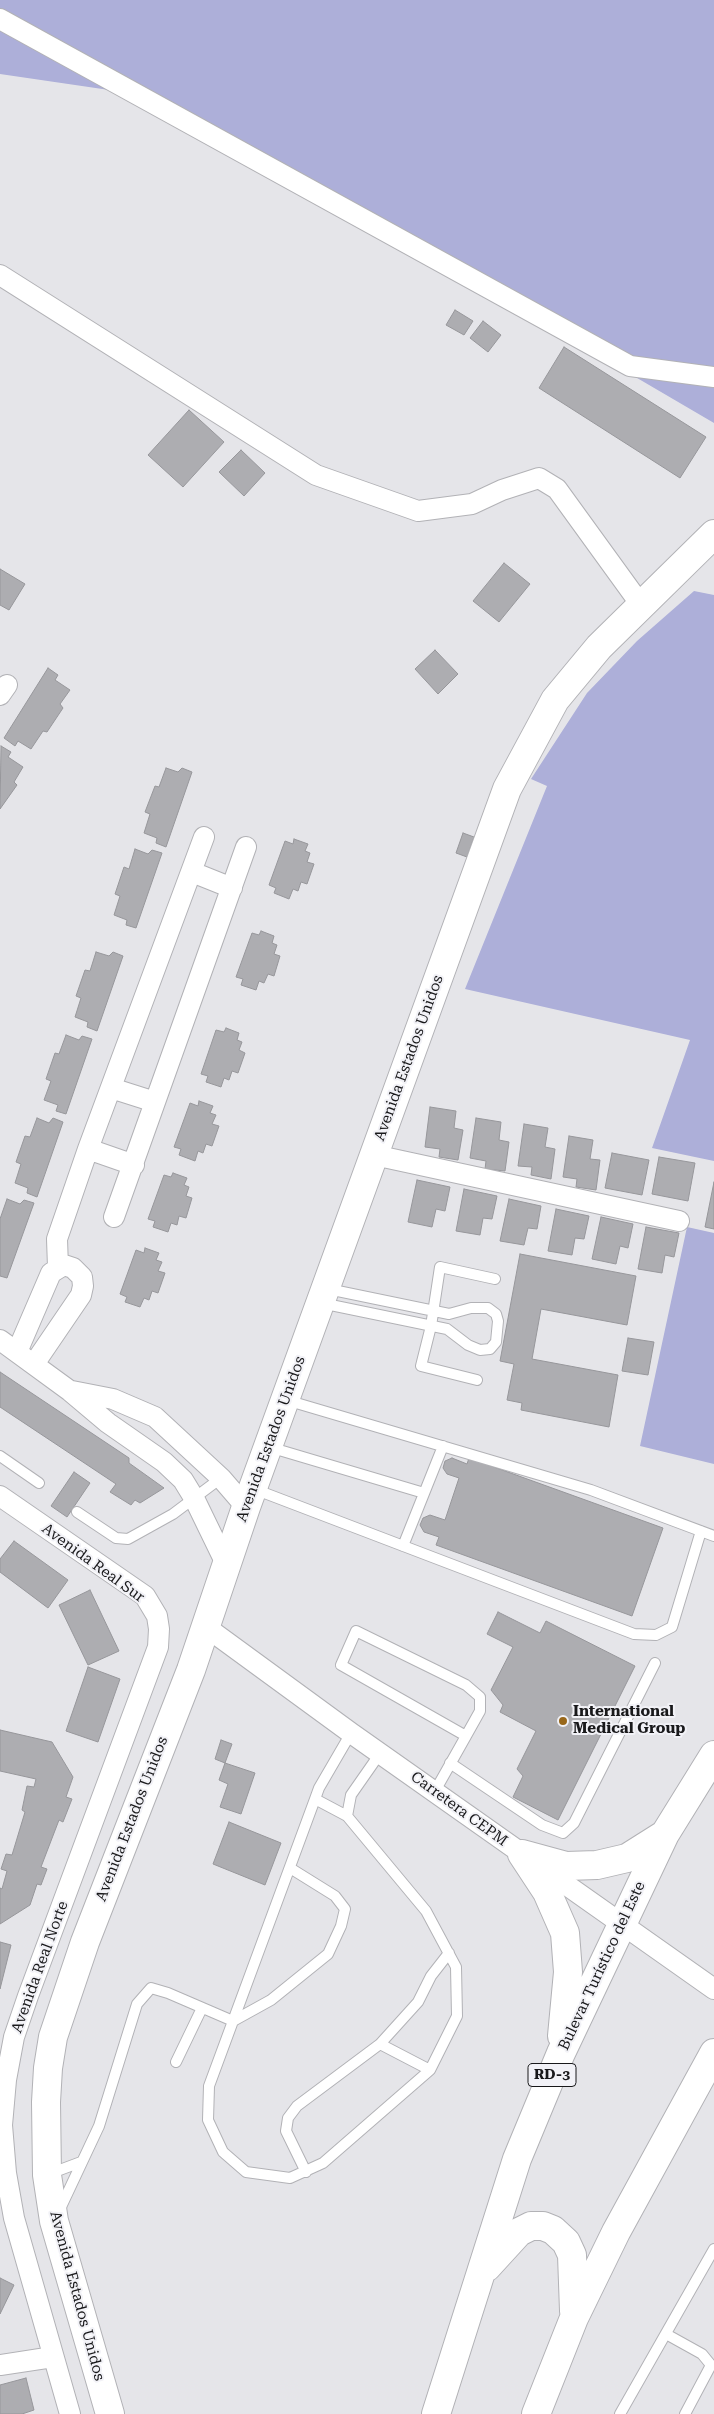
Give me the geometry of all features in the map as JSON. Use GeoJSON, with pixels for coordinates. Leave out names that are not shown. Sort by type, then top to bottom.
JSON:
{"type":"FeatureCollection","features":[{"type":"Feature","properties":{"kind":"main road","name":"Avenida Estados Unidos"},"geometry":{"type":"LineString","coordinates":[[110,2414],[54,2221],[47,2175],[46,2093],[53,2037],[85,1942],[206,1627],[249,1498],[507,789],[555,700],[599,647],[714,534]]}},
{"type":"Feature","properties":{"kind":"main road","name":"Bulevar Turístico del Este"},"geometry":{"type":"LineString","coordinates":[[436,2414],[517,2159],[561,2053],[665,1834],[714,1755]]}},
{"type":"Feature","properties":{"kind":"main road"},"geometry":{"type":"LineString","coordinates":[[522,1854],[566,1866],[597,1865],[627,1858],[665,1834]]}},
{"type":"Feature","properties":{"kind":"main road"},"geometry":{"type":"LineString","coordinates":[[522,1854],[547,1892],[565,1933],[568,1972],[561,2053]]}},
{"type":"Feature","properties":{"kind":"main road"},"geometry":{"type":"LineString","coordinates":[[536,2414],[574,2318],[616,2232],[714,2053]]}},
{"type":"Feature","properties":{"kind":"main road"},"geometry":{"type":"LineString","coordinates":[[676,2124],[714,2097]]}},
{"type":"Feature","properties":{"kind":"main road"},"geometry":{"type":"LineString","coordinates":[[479,2276],[519,2232],[531,2226],[543,2226],[553,2230],[566,2242],[572,2256],[574,2318]]}},
{"type":"Feature","properties":{"kind":"street"},"geometry":{"type":"LineString","coordinates":[[0,19],[630,366],[714,378]]}},
{"type":"Feature","properties":{"kind":"street"},"geometry":{"type":"LineString","coordinates":[[0,275],[316,475],[418,511],[472,504],[502,490],[539,478],[557,489],[641,605]]}},
{"type":"Feature","properties":{"kind":"street"},"geometry":{"type":"LineString","coordinates":[[58,1267],[57,1239],[88,1149],[204,837]]}},
{"type":"Feature","properties":{"kind":"street"},"geometry":{"type":"LineString","coordinates":[[114,1217],[246,847]]}},
{"type":"Feature","properties":{"kind":"street"},"geometry":{"type":"LineString","coordinates":[[192,872],[232,888]]}},
{"type":"Feature","properties":{"kind":"street"},"geometry":{"type":"LineString","coordinates":[[111,1088],[155,1102]]}},
{"type":"Feature","properties":{"kind":"street"},"geometry":{"type":"LineString","coordinates":[[88,1149],[134,1165]]}},
{"type":"Feature","properties":{"kind":"street"},"geometry":{"type":"LineString","coordinates":[[374,1155],[679,1221]]}},
{"type":"Feature","properties":{"kind":"street"},"geometry":{"type":"LineString","coordinates":[[17,1352],[51,1273],[64,1265],[73,1268],[82,1277],[83,1286],[78,1301],[34,1364]]}},
{"type":"Feature","properties":{"kind":"street"},"geometry":{"type":"LineString","coordinates":[[0,1340],[164,1462],[183,1480],[194,1498],[227,1566]]}},
{"type":"Feature","properties":{"kind":"street"},"geometry":{"type":"LineString","coordinates":[[70,1391],[113,1399],[155,1417],[182,1440],[220,1478],[249,1498]]}},
{"type":"Feature","properties":{"kind":"street"},"geometry":{"type":"LineString","coordinates":[[164,1462],[182,1440]]}},
{"type":"Feature","properties":{"kind":"street","name":"Avenida Real Sur"},"geometry":{"type":"LineString","coordinates":[[0,1496],[145,1596],[157,1616],[158,1647]]}},
{"type":"Feature","properties":{"kind":"street","name":"Carretera CEPM"},"geometry":{"type":"LineString","coordinates":[[206,1627],[351,1733],[381,1752],[714,1989]]}},
{"type":"Feature","properties":{"kind":"street","name":"Avenida Real Norte"},"geometry":{"type":"LineString","coordinates":[[70,2414],[23,2253],[6,2173],[2,2125],[6,2080],[14,2037],[28,1996],[158,1647]]}},
{"type":"Feature","properties":{"kind":"street"},"geometry":{"type":"LineString","coordinates":[[0,2365],[53,2357]]}},
{"type":"Feature","properties":{"kind":"lane"},"geometry":{"type":"LineString","coordinates":[[477,1380],[421,1366],[431,1326],[440,1267],[495,1279]]}},
{"type":"Feature","properties":{"kind":"lane"},"geometry":{"type":"LineString","coordinates":[[323,1295],[433,1310],[449,1314],[471,1308],[488,1308],[496,1314],[498,1321],[496,1342],[490,1349],[480,1350],[468,1345],[447,1329],[323,1295]]}},
{"type":"Feature","properties":{"kind":"lane"},"geometry":{"type":"LineString","coordinates":[[285,1400],[591,1490],[714,1536]]}},
{"type":"Feature","properties":{"kind":"lane"},"geometry":{"type":"LineString","coordinates":[[268,1446],[424,1493]]}},
{"type":"Feature","properties":{"kind":"lane"},"geometry":{"type":"LineString","coordinates":[[403,1546],[443,1446]]}},
{"type":"Feature","properties":{"kind":"lane"},"geometry":{"type":"LineString","coordinates":[[0,1456],[39,1483]]}},
{"type":"Feature","properties":{"kind":"lane"},"geometry":{"type":"LineString","coordinates":[[77,1512],[116,1538],[128,1539],[194,1498],[220,1478]]}},
{"type":"Feature","properties":{"kind":"lane"},"geometry":{"type":"LineString","coordinates":[[249,1498],[403,1546],[634,1634],[656,1635],[672,1627],[701,1531]]}},
{"type":"Feature","properties":{"kind":"lane"},"geometry":{"type":"LineString","coordinates":[[434,1791],[450,1764],[466,1736],[480,1711],[480,1697],[466,1685],[356,1632],[341,1665],[466,1736]]}},
{"type":"Feature","properties":{"kind":"lane"},"geometry":{"type":"LineString","coordinates":[[450,1764],[542,1824],[563,1833],[574,1823],[654,1663]]}},
{"type":"Feature","properties":{"kind":"lane"},"geometry":{"type":"LineString","coordinates":[[315,1799],[347,1816],[426,1911],[456,1968],[457,2016],[430,2070],[323,2163],[290,2178],[246,2172],[223,2152],[208,2120],[209,2086],[315,1799],[351,1733]]}},
{"type":"Feature","properties":{"kind":"lane"},"geometry":{"type":"LineString","coordinates":[[347,1816],[351,1795],[381,1752]]}},
{"type":"Feature","properties":{"kind":"lane"},"geometry":{"type":"LineString","coordinates":[[233,2021],[271,2000],[328,1954],[341,1926],[345,1909],[335,1896],[290,1868]]}},
{"type":"Feature","properties":{"kind":"lane"},"geometry":{"type":"LineString","coordinates":[[306,2172],[286,2130],[288,2118],[298,2106],[380,2044],[418,2002],[431,1976],[449,1953]]}},
{"type":"Feature","properties":{"kind":"lane"},"geometry":{"type":"LineString","coordinates":[[54,2221],[80,2162],[99,2126],[137,2004],[151,1988],[168,1993],[233,2021]]}},
{"type":"Feature","properties":{"kind":"lane"},"geometry":{"type":"LineString","coordinates":[[176,2062],[202,2008]]}},
{"type":"Feature","properties":{"kind":"lane"},"geometry":{"type":"LineString","coordinates":[[380,2044],[430,2070]]}},
{"type":"Feature","properties":{"kind":"lane"},"geometry":{"type":"LineString","coordinates":[[47,2175],[80,2162]]}},
{"type":"Feature","properties":{"kind":"lane"},"geometry":{"type":"LineString","coordinates":[[620,2414],[714,2250]]}},
{"type":"Feature","properties":{"kind":"lane"},"geometry":{"type":"LineString","coordinates":[[666,2334],[702,2354],[711,2365],[685,2414]]}},
{"type":"Feature","properties":{"kind":"shaded area"},"geometry":{"type":"Polygon","coordinates":[[[0,0],[714,0],[714,423],[157,97],[0,74],[0,0]]]}},
{"type":"Feature","properties":{"kind":"shaded area"},"geometry":{"type":"Polygon","coordinates":[[[694,591],[714,595],[714,1161],[652,1148],[690,1040],[465,989],[547,786],[531,779],[587,693],[637,641],[694,591]]]}},
{"type":"Feature","properties":{"kind":"shaded area"},"geometry":{"type":"Polygon","coordinates":[[[687,1227],[714,1233],[714,1464],[640,1446],[687,1227]]]}},
{"type":"Feature","properties":{"kind":"building"},"geometry":{"type":"Polygon","coordinates":[[[455,310],[473,321],[464,335],[446,325],[455,310]]]}},
{"type":"Feature","properties":{"kind":"building"},"geometry":{"type":"Polygon","coordinates":[[[483,321],[501,335],[488,352],[470,338],[483,321]]]}},
{"type":"Feature","properties":{"kind":"building"},"geometry":{"type":"Polygon","coordinates":[[[564,347],[706,437],[680,478],[539,388],[564,347]]]}},
{"type":"Feature","properties":{"kind":"building"},"geometry":{"type":"Polygon","coordinates":[[[189,410],[224,442],[183,487],[148,455],[189,410]]]}},
{"type":"Feature","properties":{"kind":"building"},"geometry":{"type":"Polygon","coordinates":[[[241,450],[265,473],[244,496],[219,472],[241,450]]]}},
{"type":"Feature","properties":{"kind":"building"},"geometry":{"type":"Polygon","coordinates":[[[504,563],[530,584],[499,622],[473,601],[504,563]]]}},
{"type":"Feature","properties":{"kind":"building"},"geometry":{"type":"Polygon","coordinates":[[[0,569],[25,584],[9,610],[0,605],[0,569]]]}},
{"type":"Feature","properties":{"kind":"building"},"geometry":{"type":"Polygon","coordinates":[[[435,650],[458,674],[438,694],[415,669],[435,650]]]}},
{"type":"Feature","properties":{"kind":"building"},"geometry":{"type":"Polygon","coordinates":[[[48,668],[58,675],[55,680],[70,690],[60,704],[63,708],[47,732],[43,731],[31,749],[18,741],[15,746],[4,738],[48,668]]]}},
{"type":"Feature","properties":{"kind":"building"},"geometry":{"type":"Polygon","coordinates":[[[1,746],[11,752],[8,757],[23,767],[14,782],[17,785],[0,809],[1,746]]]}},
{"type":"Feature","properties":{"kind":"building"},"geometry":{"type":"Polygon","coordinates":[[[166,768],[178,772],[182,768],[192,772],[166,847],[156,843],[157,838],[144,833],[150,814],[145,812],[155,786],[159,787],[166,768]]]}},
{"type":"Feature","properties":{"kind":"building"},"geometry":{"type":"Polygon","coordinates":[[[463,833],[474,837],[467,857],[456,853],[463,833]]]}},
{"type":"Feature","properties":{"kind":"building"},"geometry":{"type":"Polygon","coordinates":[[[294,839],[308,844],[305,851],[310,853],[307,862],[314,864],[307,884],[301,882],[298,891],[293,889],[289,899],[274,893],[276,888],[269,885],[285,841],[293,844],[294,839]]]}},
{"type":"Feature","properties":{"kind":"building"},"geometry":{"type":"Polygon","coordinates":[[[135,849],[148,854],[152,850],[162,853],[136,928],[126,925],[127,920],[114,915],[120,896],[115,894],[124,867],[129,869],[135,849]]]}},
{"type":"Feature","properties":{"kind":"building"},"geometry":{"type":"Polygon","coordinates":[[[261,931],[274,936],[272,943],[277,945],[274,954],[280,956],[274,976],[268,974],[264,983],[259,981],[256,990],[241,985],[243,979],[236,977],[252,933],[259,935],[261,931]]]}},
{"type":"Feature","properties":{"kind":"building"},"geometry":{"type":"Polygon","coordinates":[[[96,952],[109,956],[113,952],[123,956],[97,1031],[87,1027],[88,1022],[75,1017],[81,998],[76,996],[85,970],[90,971],[96,952]]]}},
{"type":"Feature","properties":{"kind":"building"},"geometry":{"type":"Polygon","coordinates":[[[226,1028],[239,1033],[237,1040],[242,1042],[239,1050],[245,1053],[238,1073],[232,1071],[229,1080],[224,1078],[221,1087],[206,1082],[208,1076],[201,1074],[216,1030],[224,1032],[226,1028]]]}},
{"type":"Feature","properties":{"kind":"building"},"geometry":{"type":"Polygon","coordinates":[[[66,1035],[79,1040],[82,1036],[92,1039],[66,1114],[56,1111],[58,1105],[44,1100],[51,1081],[46,1079],[55,1053],[59,1054],[66,1035]]]}},
{"type":"Feature","properties":{"kind":"building"},"geometry":{"type":"Polygon","coordinates":[[[199,1101],[213,1106],[210,1113],[216,1115],[212,1124],[219,1126],[212,1146],[206,1144],[203,1153],[198,1151],[195,1161],[179,1155],[181,1149],[174,1147],[190,1103],[198,1106],[199,1101]]]}},
{"type":"Feature","properties":{"kind":"building"},"geometry":{"type":"Polygon","coordinates":[[[430,1107],[456,1111],[454,1128],[463,1130],[458,1160],[439,1157],[440,1149],[425,1147],[430,1107]]]}},
{"type":"Feature","properties":{"kind":"building"},"geometry":{"type":"Polygon","coordinates":[[[37,1118],[49,1123],[53,1118],[63,1122],[37,1197],[27,1193],[28,1188],[15,1183],[21,1164],[16,1162],[25,1136],[30,1137],[37,1118]]]}},
{"type":"Feature","properties":{"kind":"building"},"geometry":{"type":"Polygon","coordinates":[[[476,1118],[501,1122],[499,1140],[509,1142],[505,1171],[485,1169],[486,1161],[470,1158],[476,1118]]]}},
{"type":"Feature","properties":{"kind":"building"},"geometry":{"type":"Polygon","coordinates":[[[524,1124],[548,1128],[545,1147],[555,1149],[551,1179],[531,1175],[532,1167],[518,1166],[524,1124]]]}},
{"type":"Feature","properties":{"kind":"building"},"geometry":{"type":"Polygon","coordinates":[[[569,1136],[593,1140],[590,1159],[600,1160],[596,1190],[576,1187],[577,1179],[563,1177],[569,1136]]]}},
{"type":"Feature","properties":{"kind":"building"},"geometry":{"type":"Polygon","coordinates":[[[612,1153],[649,1160],[642,1195],[605,1188],[612,1153]]]}},
{"type":"Feature","properties":{"kind":"building"},"geometry":{"type":"Polygon","coordinates":[[[659,1157],[695,1163],[688,1201],[652,1194],[659,1157]]]}},
{"type":"Feature","properties":{"kind":"building"},"geometry":{"type":"Polygon","coordinates":[[[173,1173],[187,1178],[184,1185],[189,1187],[186,1196],[192,1198],[186,1218],[179,1216],[177,1225],[171,1223],[168,1232],[153,1227],[155,1221],[148,1219],[164,1175],[171,1177],[173,1173]]]}},
{"type":"Feature","properties":{"kind":"building"},"geometry":{"type":"Polygon","coordinates":[[[417,1180],[450,1187],[445,1211],[436,1209],[432,1227],[408,1222],[417,1180]]]}},
{"type":"Feature","properties":{"kind":"building"},"geometry":{"type":"Polygon","coordinates":[[[714,1182],[714,1229],[705,1227],[714,1182]]]}},
{"type":"Feature","properties":{"kind":"building"},"geometry":{"type":"Polygon","coordinates":[[[464,1189],[497,1196],[492,1219],[483,1218],[480,1235],[456,1231],[464,1189]]]}},
{"type":"Feature","properties":{"kind":"building"},"geometry":{"type":"Polygon","coordinates":[[[7,1199],[20,1204],[24,1200],[34,1203],[7,1278],[0,1276],[0,1219],[7,1199]]]}},
{"type":"Feature","properties":{"kind":"building"},"geometry":{"type":"Polygon","coordinates":[[[509,1199],[541,1206],[537,1229],[528,1228],[524,1245],[500,1241],[509,1199]]]}},
{"type":"Feature","properties":{"kind":"building"},"geometry":{"type":"Polygon","coordinates":[[[556,1209],[589,1216],[584,1239],[575,1238],[572,1255],[548,1251],[556,1209]]]}},
{"type":"Feature","properties":{"kind":"building"},"geometry":{"type":"Polygon","coordinates":[[[601,1217],[633,1224],[628,1248],[620,1246],[616,1264],[592,1259],[601,1217]]]}},
{"type":"Feature","properties":{"kind":"building"},"geometry":{"type":"Polygon","coordinates":[[[646,1227],[679,1233],[674,1257],[665,1255],[662,1273],[638,1269],[646,1227]]]}},
{"type":"Feature","properties":{"kind":"building"},"geometry":{"type":"Polygon","coordinates":[[[145,1248],[159,1253],[156,1260],[162,1262],[158,1271],[165,1273],[158,1293],[152,1291],[149,1300],[144,1298],[140,1307],[125,1302],[127,1297],[120,1294],[136,1250],[144,1253],[145,1248]]]}},
{"type":"Feature","properties":{"kind":"building"},"geometry":{"type":"Polygon","coordinates":[[[520,1254],[636,1276],[627,1325],[541,1309],[532,1359],[618,1375],[609,1427],[521,1410],[522,1403],[507,1400],[514,1364],[500,1361],[520,1254]]]}},
{"type":"Feature","properties":{"kind":"building"},"geometry":{"type":"Polygon","coordinates":[[[628,1338],[654,1342],[648,1375],[622,1371],[628,1338]]]}},
{"type":"Feature","properties":{"kind":"building"},"geometry":{"type":"Polygon","coordinates":[[[0,1372],[129,1458],[129,1463],[164,1488],[140,1503],[135,1500],[131,1505],[110,1492],[116,1484],[0,1407],[0,1372]]]}},
{"type":"Feature","properties":{"kind":"building"},"geometry":{"type":"Polygon","coordinates":[[[452,1458],[467,1464],[469,1458],[663,1528],[632,1616],[436,1545],[439,1537],[424,1532],[420,1525],[423,1518],[430,1515],[445,1520],[459,1478],[447,1474],[443,1468],[445,1461],[452,1458]]]}},
{"type":"Feature","properties":{"kind":"building"},"geometry":{"type":"Polygon","coordinates":[[[74,1472],[90,1483],[67,1517],[51,1506],[74,1472]]]}},
{"type":"Feature","properties":{"kind":"building"},"geometry":{"type":"Polygon","coordinates":[[[14,1541],[68,1580],[48,1608],[0,1572],[0,1559],[14,1541]]]}},
{"type":"Feature","properties":{"kind":"building"},"geometry":{"type":"Polygon","coordinates":[[[90,1590],[119,1651],[88,1665],[59,1605],[90,1590]]]}},
{"type":"Feature","properties":{"kind":"building","name":"International Medical Group"},"geometry":{"type":"Polygon","coordinates":[[[498,1612],[540,1633],[546,1621],[635,1666],[558,1820],[513,1797],[523,1776],[517,1769],[536,1731],[500,1712],[503,1705],[491,1690],[513,1647],[487,1634],[498,1612]]]}},
{"type":"Feature","properties":{"kind":"building"},"geometry":{"type":"Polygon","coordinates":[[[88,1667],[120,1679],[98,1742],[66,1731],[88,1667]]]}},
{"type":"Feature","properties":{"kind":"building"},"geometry":{"type":"Polygon","coordinates":[[[0,1730],[52,1742],[73,1777],[66,1797],[72,1799],[63,1822],[59,1820],[41,1867],[47,1869],[41,1885],[37,1884],[30,1905],[0,1924],[0,1888],[2,1889],[7,1871],[1,1869],[6,1854],[12,1855],[25,1812],[22,1810],[27,1786],[34,1787],[36,1779],[0,1771],[0,1730]]]}},
{"type":"Feature","properties":{"kind":"building"},"geometry":{"type":"Polygon","coordinates":[[[221,1740],[232,1744],[225,1763],[215,1759],[221,1740]]]}},
{"type":"Feature","properties":{"kind":"building"},"geometry":{"type":"Polygon","coordinates":[[[225,1763],[255,1773],[241,1814],[220,1807],[228,1784],[219,1780],[225,1763]]]}},
{"type":"Feature","properties":{"kind":"building"},"geometry":{"type":"Polygon","coordinates":[[[229,1822],[281,1843],[265,1885],[213,1864],[229,1822]]]}},
{"type":"Feature","properties":{"kind":"building"},"geometry":{"type":"Polygon","coordinates":[[[0,1942],[11,1945],[0,1989],[0,1942]]]}},
{"type":"Feature","properties":{"kind":"building"},"geometry":{"type":"Polygon","coordinates":[[[0,2278],[14,2285],[0,2314],[0,2278]]]}},
{"type":"Feature","properties":{"kind":"building"},"geometry":{"type":"Polygon","coordinates":[[[26,2378],[34,2410],[22,2414],[0,2414],[0,2385],[26,2378]]]}},
{"type":"Feature","properties":{"kind":"place","name":"International Medical Group"},"geometry":{"type":"Point","coordinates":[563,1721]}}]}
